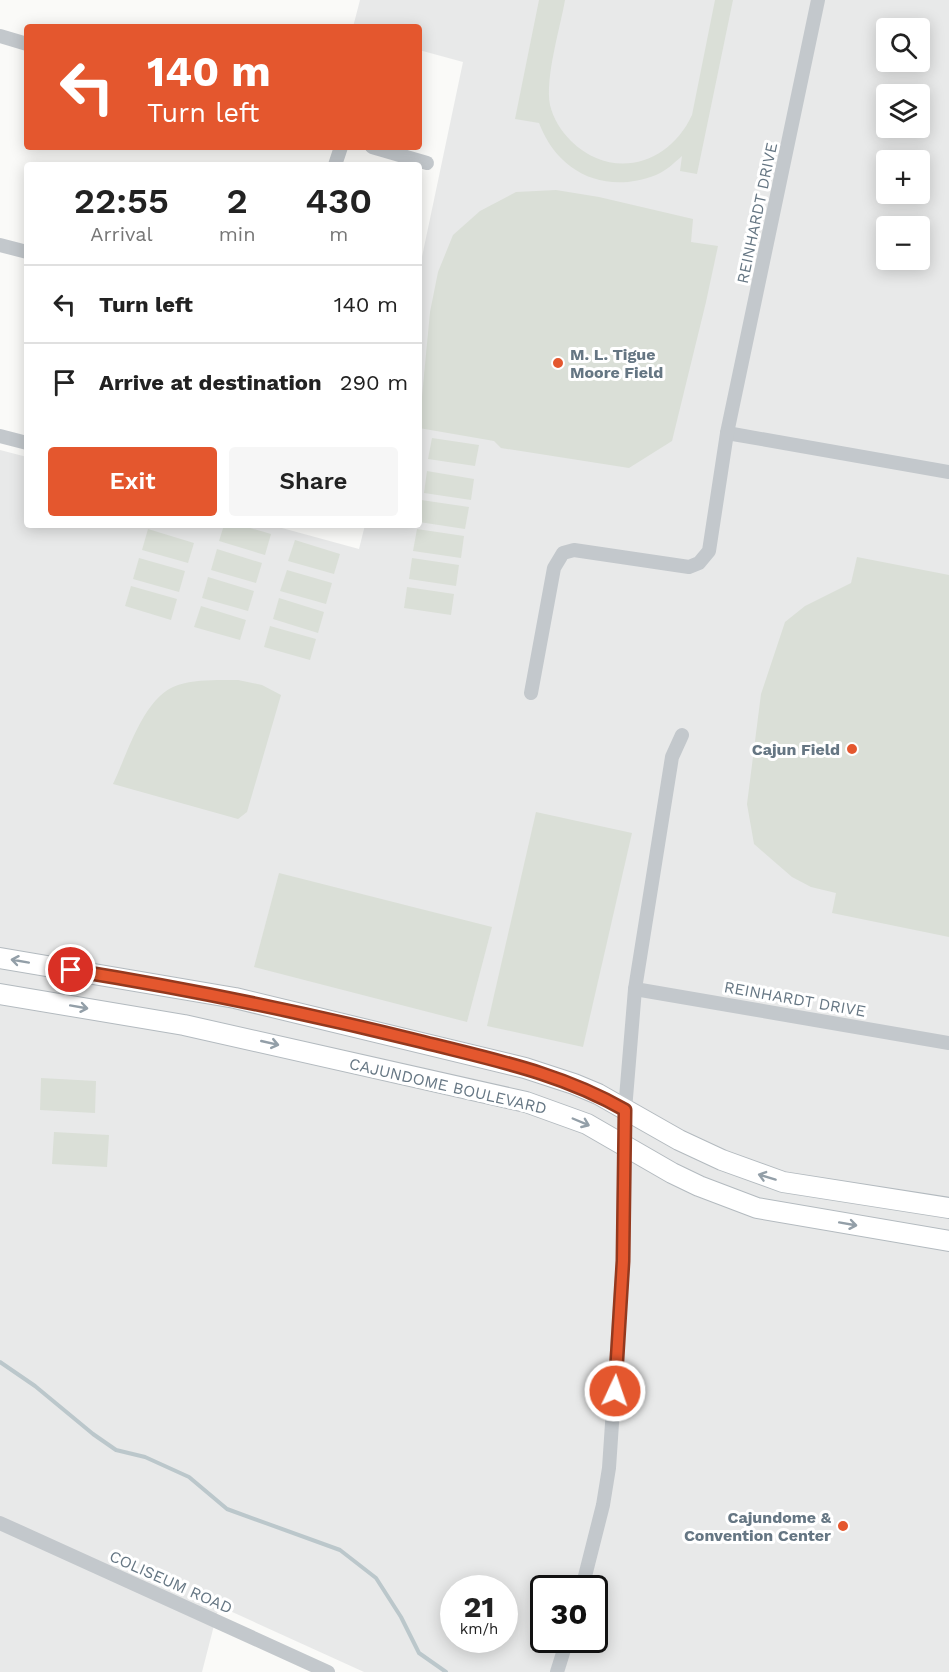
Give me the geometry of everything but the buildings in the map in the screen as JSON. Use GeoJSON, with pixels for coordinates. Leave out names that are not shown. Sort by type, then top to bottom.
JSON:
{"type":"FeatureCollection","features":[{"type":"Feature","properties":{"kind":"street","name":"REINHARDT DRIVE"},"geometry":{"type":"LineString","coordinates":[[531,693],[554,568],[556,561],[563,553],[574,549],[679,567],[689,567],[699,563],[706,556],[710,546],[727,433],[818,0]]}},
{"type":"Feature","properties":{"kind":"street"},"geometry":{"type":"LineString","coordinates":[[0,36],[24,44]]}},
{"type":"Feature","properties":{"kind":"street"},"geometry":{"type":"LineString","coordinates":[[382,150],[427,163]]}},
{"type":"Feature","properties":{"kind":"street"},"geometry":{"type":"LineString","coordinates":[[0,245],[24,251]]}},
{"type":"Feature","properties":{"kind":"street"},"geometry":{"type":"LineString","coordinates":[[727,433],[949,472]]}},
{"type":"Feature","properties":{"kind":"street"},"geometry":{"type":"LineString","coordinates":[[0,436],[24,442]]}},
{"type":"Feature","properties":{"kind":"street"},"geometry":{"type":"LineString","coordinates":[[585,1575],[603,1505],[609,1468],[623,1261],[625,1110],[635,989],[672,757],[682,735]]}},
{"type":"Feature","properties":{"kind":"street","name":"CAJUNDOME BOULEVARD"},"geometry":{"type":"LineString","coordinates":[[0,958],[235,998],[525,1068],[598,1094],[679,1140],[722,1160],[783,1182],[949,1209]]}},
{"type":"Feature","properties":{"kind":"street","name":"REINHARDT DRIVE"},"geometry":{"type":"LineString","coordinates":[[635,989],[949,1043]]}},
{"type":"Feature","properties":{"kind":"street","name":"CAJUNDOME BOULEVARD"},"geometry":{"type":"LineString","coordinates":[[0,994],[194,1027],[526,1102],[587,1124],[699,1186],[757,1208],[949,1241]]}},
{"type":"Feature","properties":{"kind":"street"},"geometry":{"type":"LineString","coordinates":[[790,1214],[798,1197],[866,1207],[949,1209]]}},
{"type":"Feature","properties":{"kind":"street","name":"COLISEUM ROAD"},"geometry":{"type":"LineString","coordinates":[[0,1523],[328,1672]]}},
{"type":"Feature","properties":{"kind":"street"},"geometry":{"type":"LineString","coordinates":[[557,1672],[563,1653]]}},
{"type":"Feature","properties":{"kind":"shaded area"},"geometry":{"type":"Polygon","coordinates":[[[360,0],[949,0],[949,1672],[364,1672],[219,1606],[202,1672],[0,1672],[0,450],[24,456],[24,528],[282,528],[359,549],[364,528],[422,528],[422,257],[463,62],[422,51],[422,24],[354,24],[360,0]]]}},
{"type":"Feature","properties":{"kind":"shaded area"},"geometry":{"type":"Polygon","coordinates":[[[539,0],[565,0],[550,81],[550,105],[555,119],[567,137],[587,153],[604,161],[621,164],[638,162],[654,156],[669,146],[682,132],[692,115],[715,0],[733,0],[697,174],[680,171],[682,156],[667,169],[637,181],[602,181],[571,167],[547,140],[539,123],[515,119],[539,0]]]}},
{"type":"Feature","properties":{"kind":"shaded area","name":"M. L. Tigue Moore Field"},"geometry":{"type":"Polygon","coordinates":[[[556,190],[599,197],[693,219],[691,242],[718,246],[672,441],[629,468],[501,448],[494,441],[422,429],[422,396],[430,312],[438,272],[453,235],[480,211],[516,192],[556,190]]]}},
{"type":"Feature","properties":{"kind":"shaded area"},"geometry":{"type":"Polygon","coordinates":[[[432,438],[479,445],[475,466],[428,459],[432,438]]]}},
{"type":"Feature","properties":{"kind":"shaded area"},"geometry":{"type":"Polygon","coordinates":[[[427,471],[474,479],[471,500],[424,493],[427,471]]]}},
{"type":"Feature","properties":{"kind":"shaded area"},"geometry":{"type":"Polygon","coordinates":[[[422,500],[469,507],[465,529],[422,522],[422,500]]]}},
{"type":"Feature","properties":{"kind":"shaded area"},"geometry":{"type":"Polygon","coordinates":[[[223,528],[250,528],[271,534],[265,555],[219,541],[223,528]]]}},
{"type":"Feature","properties":{"kind":"shaded area"},"geometry":{"type":"Polygon","coordinates":[[[148,529],[194,543],[188,563],[142,550],[148,529]]]}},
{"type":"Feature","properties":{"kind":"shaded area"},"geometry":{"type":"Polygon","coordinates":[[[417,529],[464,536],[461,558],[413,551],[417,529]]]}},
{"type":"Feature","properties":{"kind":"shaded area"},"geometry":{"type":"Polygon","coordinates":[[[295,540],[340,554],[334,574],[288,561],[295,540]]]}},
{"type":"Feature","properties":{"kind":"shaded area"},"geometry":{"type":"Polygon","coordinates":[[[217,549],[262,563],[256,583],[211,570],[217,549]]]}},
{"type":"Feature","properties":{"kind":"shaded area","name":"Cajun Field"},"geometry":{"type":"Polygon","coordinates":[[[857,557],[949,575],[949,937],[832,913],[836,893],[811,887],[792,877],[754,844],[747,804],[761,694],[785,622],[805,606],[851,583],[857,557]]]}},
{"type":"Feature","properties":{"kind":"shaded area"},"geometry":{"type":"Polygon","coordinates":[[[139,558],[185,571],[179,592],[133,579],[139,558]]]}},
{"type":"Feature","properties":{"kind":"shaded area"},"geometry":{"type":"Polygon","coordinates":[[[412,558],[459,565],[456,586],[409,579],[412,558]]]}},
{"type":"Feature","properties":{"kind":"shaded area"},"geometry":{"type":"Polygon","coordinates":[[[287,570],[332,583],[326,604],[280,591],[287,570]]]}},
{"type":"Feature","properties":{"kind":"shaded area"},"geometry":{"type":"Polygon","coordinates":[[[208,577],[254,591],[248,611],[202,598],[208,577]]]}},
{"type":"Feature","properties":{"kind":"shaded area"},"geometry":{"type":"Polygon","coordinates":[[[131,586],[177,599],[171,620],[125,606],[131,586]]]}},
{"type":"Feature","properties":{"kind":"shaded area"},"geometry":{"type":"Polygon","coordinates":[[[407,587],[454,594],[451,615],[404,608],[407,587]]]}},
{"type":"Feature","properties":{"kind":"shaded area"},"geometry":{"type":"Polygon","coordinates":[[[279,598],[324,612],[318,633],[273,619],[279,598]]]}},
{"type":"Feature","properties":{"kind":"shaded area"},"geometry":{"type":"Polygon","coordinates":[[[201,606],[246,620],[240,640],[194,627],[201,606]]]}},
{"type":"Feature","properties":{"kind":"shaded area"},"geometry":{"type":"Polygon","coordinates":[[[270,626],[316,639],[310,660],[264,647],[270,626]]]}},
{"type":"Feature","properties":{"kind":"shaded area"},"geometry":{"type":"Polygon","coordinates":[[[238,680],[262,685],[281,695],[247,812],[238,819],[113,784],[138,727],[155,701],[166,691],[178,685],[193,682],[238,680]]]}},
{"type":"Feature","properties":{"kind":"shaded area"},"geometry":{"type":"Polygon","coordinates":[[[536,812],[632,833],[583,1047],[487,1026],[536,812]]]}},
{"type":"Feature","properties":{"kind":"shaded area"},"geometry":{"type":"Polygon","coordinates":[[[279,873],[492,927],[467,1022],[254,967],[279,873]]]}},
{"type":"Feature","properties":{"kind":"shaded area"},"geometry":{"type":"Polygon","coordinates":[[[41,1078],[96,1081],[95,1113],[40,1110],[41,1078]]]}},
{"type":"Feature","properties":{"kind":"shaded area"},"geometry":{"type":"Polygon","coordinates":[[[54,1132],[109,1135],[107,1167],[52,1164],[54,1132]]]}},
{"type":"Feature","properties":{"kind":"waterway"},"geometry":{"type":"LineString","coordinates":[[0,1362],[35,1386],[116,1450],[145,1457],[189,1477],[227,1509],[340,1550],[376,1578],[401,1617],[419,1653],[446,1672]]}},
{"type":"Feature","properties":{"kind":"place","name":"M. L. Tigue Moore Field"},"geometry":{"type":"Point","coordinates":[558,363]}},
{"type":"Feature","properties":{"kind":"place","name":"Cajun Field"},"geometry":{"type":"Point","coordinates":[852,749]}},
{"type":"Feature","properties":{"kind":"place","name":"Cajundome & Convention Center"},"geometry":{"type":"Point","coordinates":[843,1526]}},
{"type":"Feature","properties":{"kind":"route"},"geometry":{"type":"LineString","coordinates":[[71,970],[235,998],[525,1068],[598,1094],[625,1110],[623,1261],[615,1391]]}}]}
